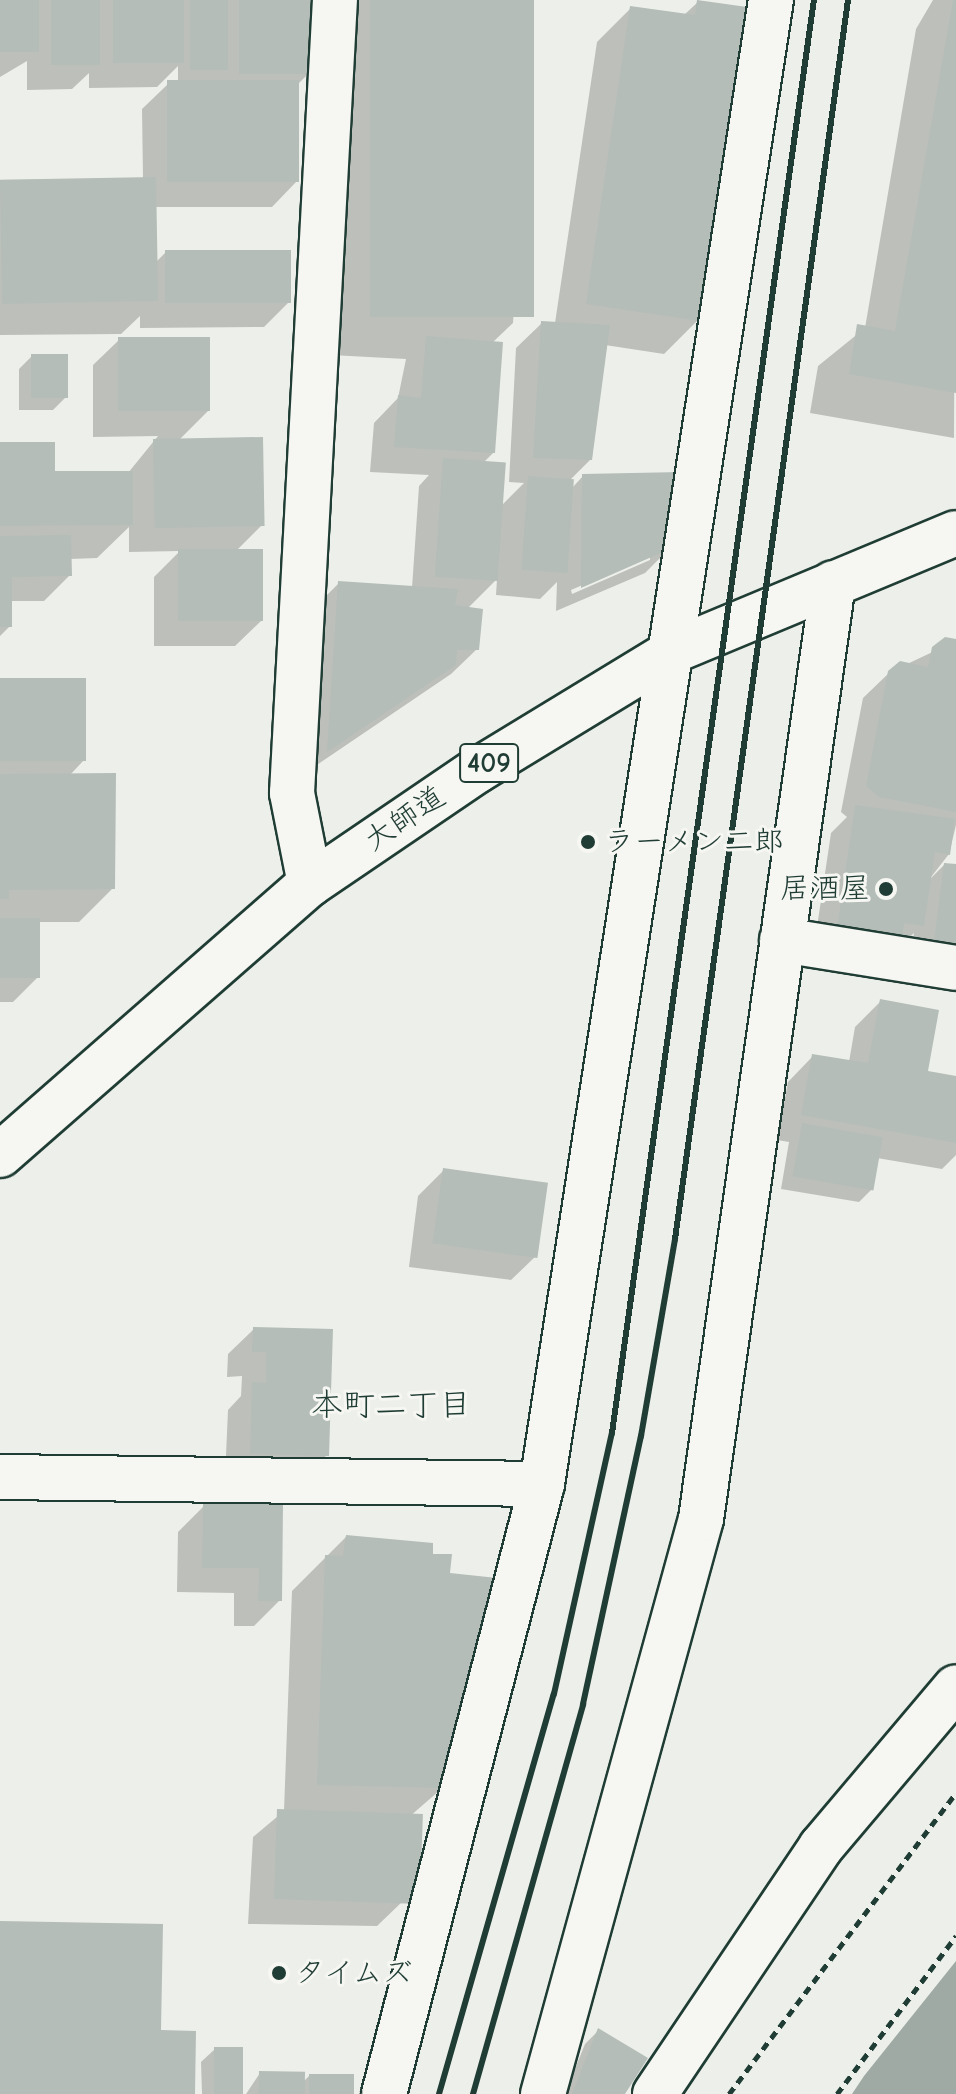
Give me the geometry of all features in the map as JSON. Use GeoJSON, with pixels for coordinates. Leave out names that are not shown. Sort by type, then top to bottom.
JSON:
{"type":"FeatureCollection","features":[{"type":"Feature","properties":{"kind":"main road"},"geometry":{"type":"LineString","coordinates":[[310,884],[292,793],[335,0]]}},
{"type":"Feature","properties":{"kind":"main road"},"geometry":{"type":"LineString","coordinates":[[384,2094],[542,1484],[675,650],[771,0]]}},
{"type":"Feature","properties":{"kind":"main road","name":"大師道"},"geometry":{"type":"LineString","coordinates":[[0,1155],[310,884],[478,770],[675,650],[956,533]]}},
{"type":"Feature","properties":{"kind":"main road"},"geometry":{"type":"LineString","coordinates":[[543,2094],[701,1519],[833,583]]}},
{"type":"Feature","properties":{"kind":"main road"},"geometry":{"type":"LineString","coordinates":[[782,940],[956,968]]}},
{"type":"Feature","properties":{"kind":"main road"},"geometry":{"type":"LineString","coordinates":[[0,1477],[542,1484]]}},
{"type":"Feature","properties":{"kind":"main road"},"geometry":{"type":"LineString","coordinates":[[655,2094],[821,1847],[956,1687]]}},
{"type":"Feature","properties":{"kind":"path"},"geometry":{"type":"LineString","coordinates":[[729,2094],[956,1793]]}},
{"type":"Feature","properties":{"kind":"path"},"geometry":{"type":"LineString","coordinates":[[837,2094],[956,1936]]}},
{"type":"Feature","properties":{"kind":"shaded area"},"geometry":{"type":"Polygon","coordinates":[[[956,1961],[956,2094],[852,2094],[864,2076],[956,1961]]]}},
{"type":"Feature","properties":{"kind":"building"},"geometry":{"type":"Polygon","coordinates":[[[0,0],[39,0],[39,52],[0,52],[0,0]]]}},
{"type":"Feature","properties":{"kind":"building"},"geometry":{"type":"Polygon","coordinates":[[[51,0],[100,0],[100,65],[51,65],[51,0]]]}},
{"type":"Feature","properties":{"kind":"building"},"geometry":{"type":"Polygon","coordinates":[[[113,0],[184,0],[184,63],[113,63],[113,0]]]}},
{"type":"Feature","properties":{"kind":"building"},"geometry":{"type":"Polygon","coordinates":[[[190,0],[228,0],[228,70],[190,70],[190,0]]]}},
{"type":"Feature","properties":{"kind":"building"},"geometry":{"type":"Polygon","coordinates":[[[239,0],[311,0],[311,74],[239,74],[239,0]]]}},
{"type":"Feature","properties":{"kind":"building"},"geometry":{"type":"Polygon","coordinates":[[[370,0],[534,0],[534,317],[370,317],[370,0]]]}},
{"type":"Feature","properties":{"kind":"building"},"geometry":{"type":"Polygon","coordinates":[[[697,0],[747,7],[700,321],[586,304],[630,6],[695,15],[697,0]]]}},
{"type":"Feature","properties":{"kind":"building"},"geometry":{"type":"Polygon","coordinates":[[[953,0],[956,0],[956,393],[849,374],[857,324],[895,331],[953,0]]]}},
{"type":"Feature","properties":{"kind":"building"},"geometry":{"type":"Polygon","coordinates":[[[167,80],[299,80],[299,182],[167,182],[167,80]]]}},
{"type":"Feature","properties":{"kind":"building"},"geometry":{"type":"Polygon","coordinates":[[[156,177],[158,301],[2,304],[0,180],[156,177]]]}},
{"type":"Feature","properties":{"kind":"building"},"geometry":{"type":"Polygon","coordinates":[[[165,250],[291,250],[291,303],[165,303],[165,250]]]}},
{"type":"Feature","properties":{"kind":"building"},"geometry":{"type":"Polygon","coordinates":[[[541,321],[610,325],[592,460],[533,458],[541,321]]]}},
{"type":"Feature","properties":{"kind":"building"},"geometry":{"type":"Polygon","coordinates":[[[426,336],[503,342],[495,453],[394,447],[398,395],[421,398],[426,336]]]}},
{"type":"Feature","properties":{"kind":"building"},"geometry":{"type":"Polygon","coordinates":[[[118,337],[210,337],[210,411],[118,411],[118,337]]]}},
{"type":"Feature","properties":{"kind":"building"},"geometry":{"type":"Polygon","coordinates":[[[31,354],[68,354],[68,398],[31,398],[31,354]]]}},
{"type":"Feature","properties":{"kind":"building"},"geometry":{"type":"Polygon","coordinates":[[[263,437],[265,526],[155,528],[153,439],[263,437]]]}},
{"type":"Feature","properties":{"kind":"building"},"geometry":{"type":"Polygon","coordinates":[[[0,442],[55,442],[55,471],[133,471],[133,525],[0,526],[0,442]]]}},
{"type":"Feature","properties":{"kind":"building"},"geometry":{"type":"Polygon","coordinates":[[[443,458],[506,462],[498,581],[435,577],[443,458]]]}},
{"type":"Feature","properties":{"kind":"building"},"geometry":{"type":"Polygon","coordinates":[[[682,472],[672,548],[581,588],[582,474],[682,472]]]}},
{"type":"Feature","properties":{"kind":"building"},"geometry":{"type":"Polygon","coordinates":[[[528,476],[574,479],[567,573],[521,570],[528,476]]]}},
{"type":"Feature","properties":{"kind":"building"},"geometry":{"type":"Polygon","coordinates":[[[71,535],[72,576],[12,577],[12,627],[0,627],[0,536],[71,535]]]}},
{"type":"Feature","properties":{"kind":"building"},"geometry":{"type":"Polygon","coordinates":[[[178,549],[263,549],[263,621],[178,621],[178,549]]]}},
{"type":"Feature","properties":{"kind":"building"},"geometry":{"type":"Polygon","coordinates":[[[338,581],[458,589],[455,605],[483,609],[479,650],[457,650],[456,665],[327,752],[338,581]]]}},
{"type":"Feature","properties":{"kind":"building"},"geometry":{"type":"Polygon","coordinates":[[[945,637],[956,639],[956,812],[879,797],[866,786],[888,671],[900,661],[928,667],[932,647],[945,637]]]}},
{"type":"Feature","properties":{"kind":"building"},"geometry":{"type":"Polygon","coordinates":[[[0,678],[86,678],[86,761],[0,761],[0,678]]]}},
{"type":"Feature","properties":{"kind":"building"},"geometry":{"type":"Polygon","coordinates":[[[116,773],[115,889],[9,890],[9,899],[0,899],[0,774],[116,773]]]}},
{"type":"Feature","properties":{"kind":"building","name":"居酒屋"},"geometry":{"type":"Polygon","coordinates":[[[855,805],[955,819],[950,855],[935,852],[924,926],[904,923],[902,938],[837,929],[855,805]]]}},
{"type":"Feature","properties":{"kind":"building"},"geometry":{"type":"Polygon","coordinates":[[[944,863],[956,864],[956,944],[934,942],[944,863]]]}},
{"type":"Feature","properties":{"kind":"building"},"geometry":{"type":"Polygon","coordinates":[[[0,918],[40,918],[40,978],[0,978],[0,918]]]}},
{"type":"Feature","properties":{"kind":"building"},"geometry":{"type":"Polygon","coordinates":[[[880,999],[939,1010],[928,1071],[956,1076],[956,1143],[801,1115],[812,1054],[868,1063],[880,999]]]}},
{"type":"Feature","properties":{"kind":"building"},"geometry":{"type":"Polygon","coordinates":[[[802,1123],[883,1137],[873,1190],[793,1176],[802,1123]]]}},
{"type":"Feature","properties":{"kind":"building"},"geometry":{"type":"Polygon","coordinates":[[[443,1168],[548,1183],[537,1258],[432,1243],[443,1168]]]}},
{"type":"Feature","properties":{"kind":"building"},"geometry":{"type":"Polygon","coordinates":[[[253,1327],[333,1329],[329,1456],[250,1454],[252,1382],[266,1383],[266,1352],[252,1352],[253,1327]]]}},
{"type":"Feature","properties":{"kind":"building"},"geometry":{"type":"Polygon","coordinates":[[[203,1504],[283,1504],[282,1601],[258,1601],[259,1568],[202,1568],[203,1504]]]}},
{"type":"Feature","properties":{"kind":"building"},"geometry":{"type":"Polygon","coordinates":[[[346,1535],[433,1543],[433,1554],[452,1554],[450,1573],[497,1578],[464,1772],[441,1771],[441,1788],[317,1785],[325,1555],[343,1556],[346,1535]]]}},
{"type":"Feature","properties":{"kind":"building"},"geometry":{"type":"Polygon","coordinates":[[[277,1809],[423,1814],[420,1904],[274,1899],[277,1809]]]}},
{"type":"Feature","properties":{"kind":"building"},"geometry":{"type":"Polygon","coordinates":[[[0,1921],[163,1924],[161,2030],[196,2031],[195,2094],[0,2094],[0,1921]]]}},
{"type":"Feature","properties":{"kind":"building"},"geometry":{"type":"Polygon","coordinates":[[[598,2028],[648,2058],[625,2094],[572,2094],[598,2028]]]}},
{"type":"Feature","properties":{"kind":"building"},"geometry":{"type":"Polygon","coordinates":[[[214,2047],[243,2047],[243,2094],[214,2094],[214,2047]]]}},
{"type":"Feature","properties":{"kind":"building"},"geometry":{"type":"Polygon","coordinates":[[[259,2071],[305,2072],[305,2094],[259,2094],[259,2071]]]}},
{"type":"Feature","properties":{"kind":"building"},"geometry":{"type":"Polygon","coordinates":[[[309,2074],[354,2074],[354,2094],[309,2094],[309,2074]]]}},
{"type":"Feature","properties":{"kind":"railway"},"geometry":{"type":"LineString","coordinates":[[439,2094],[554,1694],[612,1433],[814,0]]}},
{"type":"Feature","properties":{"kind":"railway"},"geometry":{"type":"LineString","coordinates":[[473,2094],[583,1704],[641,1436],[675,1239],[848,0]]}},
{"type":"Feature","properties":{"kind":"place","name":"ラーメン二郎"},"geometry":{"type":"Point","coordinates":[588,842]}},
{"type":"Feature","properties":{"kind":"place","name":"居酒屋"},"geometry":{"type":"Point","coordinates":[886,889]}},
{"type":"Feature","properties":{"kind":"place","name":"タイムズ"},"geometry":{"type":"Point","coordinates":[279,1973]}},
{"type":"Feature","properties":{"kind":"district","name":"本町二丁目"},"geometry":{"type":"Point","coordinates":[391,1405]}}]}
